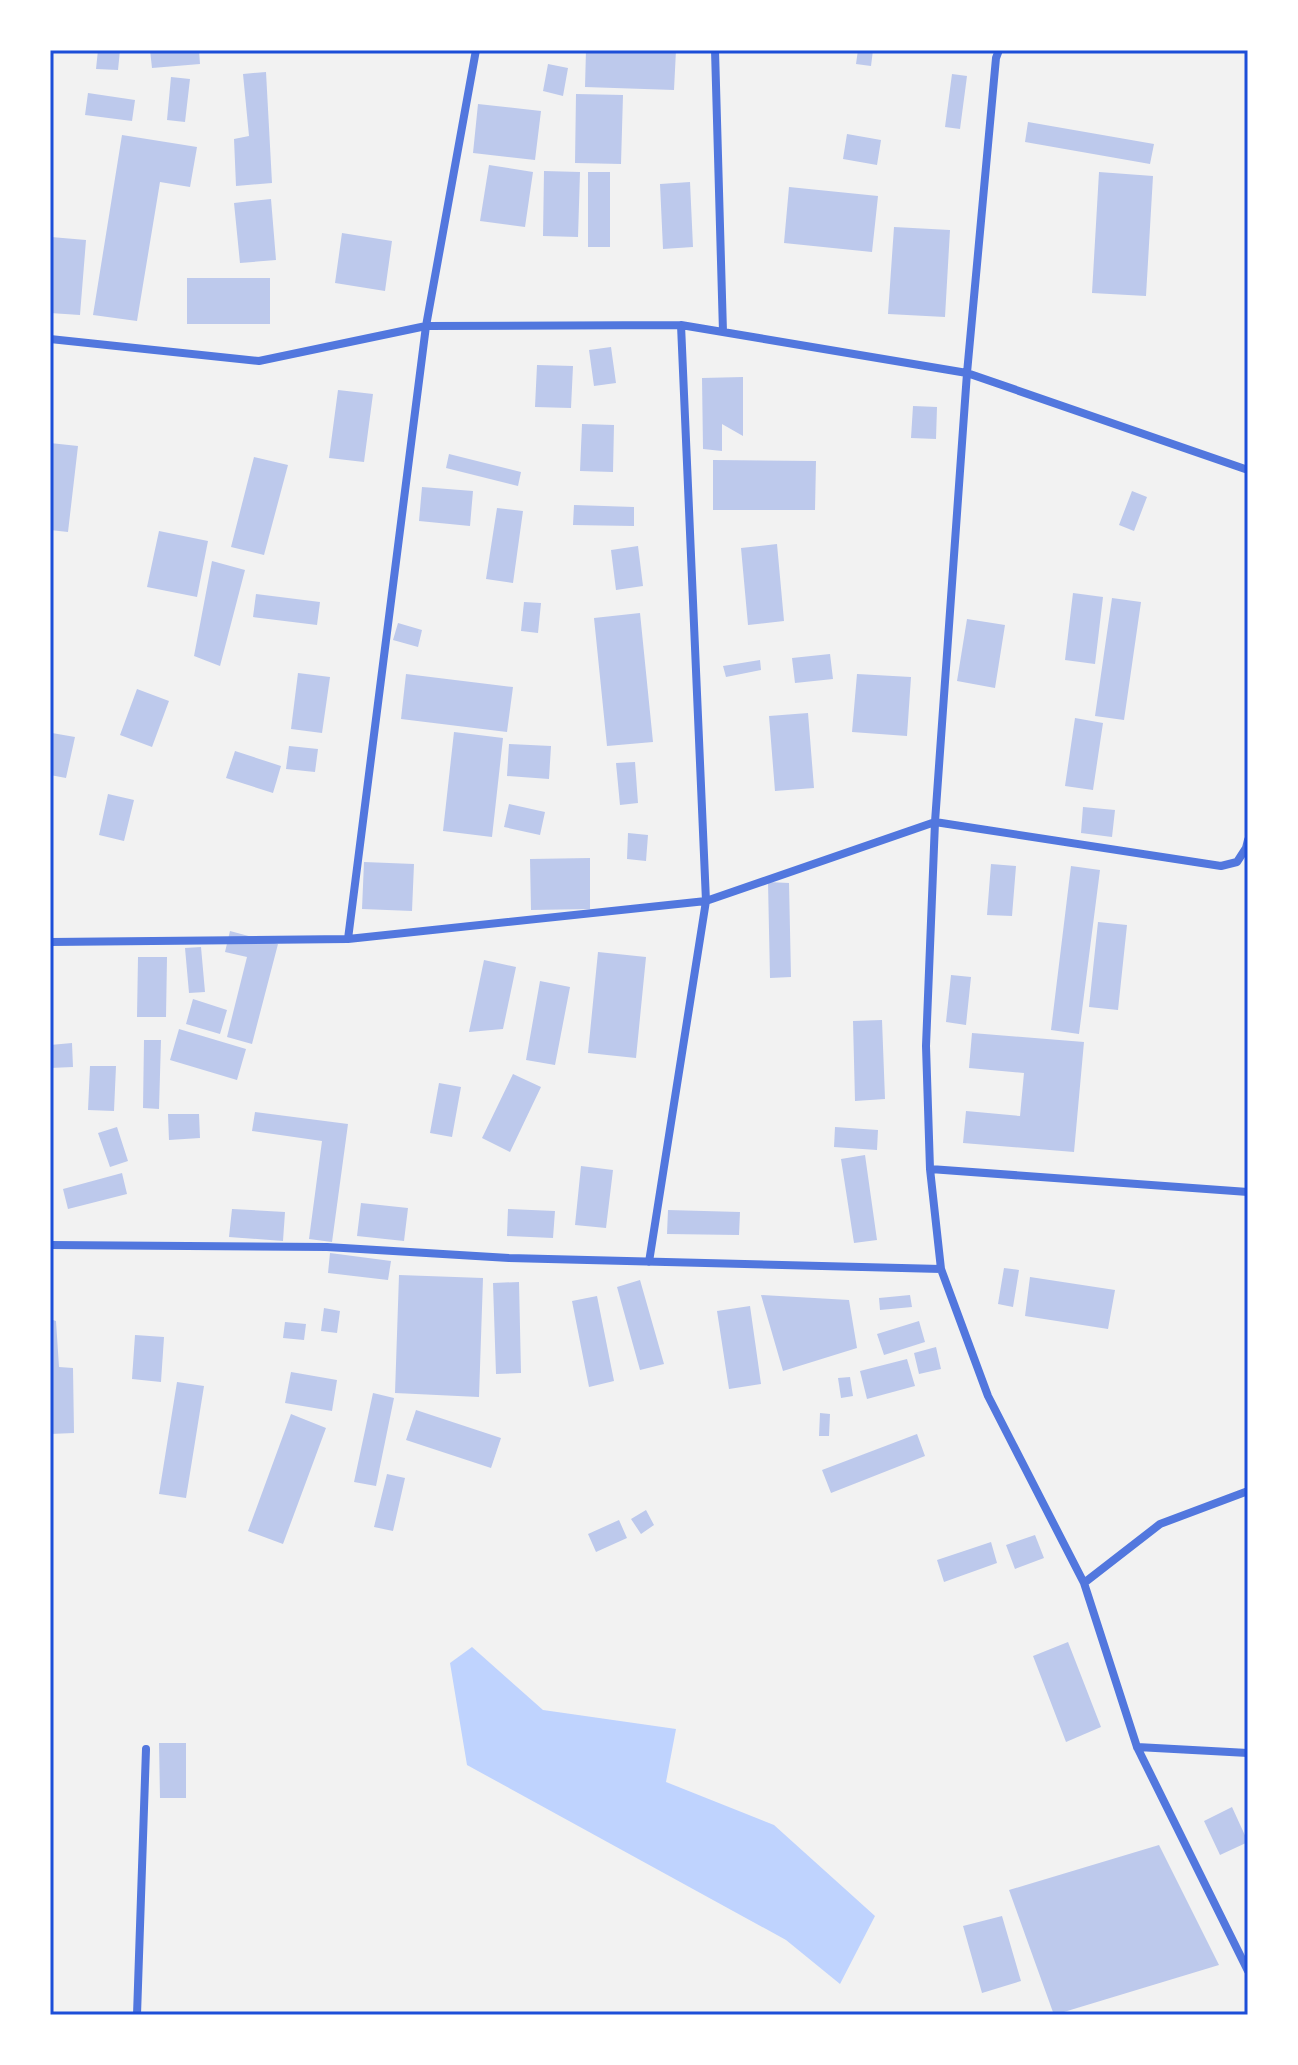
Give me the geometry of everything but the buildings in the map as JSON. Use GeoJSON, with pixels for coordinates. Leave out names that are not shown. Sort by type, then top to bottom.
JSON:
{"type":"FeatureCollection","features":[{"type":"Feature","properties":{"kind":"street"},"geometry":{"type":"LineString","coordinates":[[348,939],[426,326],[476,50]]}},
{"type":"Feature","properties":{"kind":"street"},"geometry":{"type":"LineString","coordinates":[[715,50],[723,332]]}},
{"type":"Feature","properties":{"kind":"street"},"geometry":{"type":"LineString","coordinates":[[999,50],[967,373],[935,822],[926,1046],[930,1169],[941,1269],[988,1396],[1084,1583],[1137,1747],[1248,1971]]}},
{"type":"Feature","properties":{"kind":"street"},"geometry":{"type":"LineString","coordinates":[[649,1262],[706,901],[681,325]]}},
{"type":"Feature","properties":{"kind":"street"},"geometry":{"type":"LineString","coordinates":[[50,339],[259,361],[426,326],[681,325],[967,373],[1248,470]]}},
{"type":"Feature","properties":{"kind":"street"},"geometry":{"type":"LineString","coordinates":[[50,942],[348,939],[706,901],[935,822],[1221,866],[1237,862],[1248,840]]}},
{"type":"Feature","properties":{"kind":"street"},"geometry":{"type":"LineString","coordinates":[[930,1169],[1248,1192]]}},
{"type":"Feature","properties":{"kind":"street"},"geometry":{"type":"LineString","coordinates":[[50,1245],[327,1247],[509,1258],[941,1269]]}},
{"type":"Feature","properties":{"kind":"street"},"geometry":{"type":"LineString","coordinates":[[1084,1583],[1160,1524],[1248,1491]]}},
{"type":"Feature","properties":{"kind":"street"},"geometry":{"type":"LineString","coordinates":[[1137,1747],[1248,1753]]}},
{"type":"Feature","properties":{"kind":"street"},"geometry":{"type":"LineString","coordinates":[[137,2015],[146,1749]]}},
{"type":"Feature","properties":{"kind":"water"},"geometry":{"type":"Polygon","coordinates":[[[472,1647],[543,1710],[676,1729],[666,1782],[774,1825],[875,1916],[840,1984],[786,1940],[467,1765],[450,1663],[472,1647]]]}}]}
